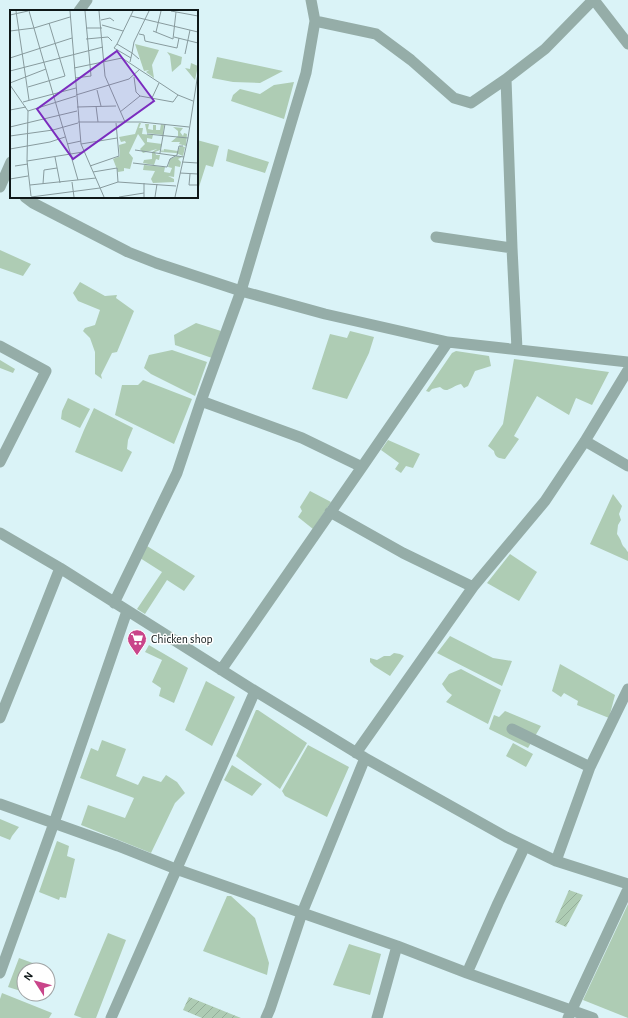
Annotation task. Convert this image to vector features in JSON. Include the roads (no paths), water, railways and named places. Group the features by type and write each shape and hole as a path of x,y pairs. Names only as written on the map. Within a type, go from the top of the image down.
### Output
{"street":[{"path":"81,10 87,0"},
{"path":"114,603 177,473 201,401 241,291 306,73 315,21 311,0"},
{"path":"315,21 376,34 411,60 454,98 471,103 546,49 594,0 628,44"},
{"path":"506,79 517,349"},
{"path":"3,183 10,165"},
{"path":"26,198 33,203 128,252 156,263 241,291 325,314 448,342 628,362"},
{"path":"436,237 512,248"},
{"path":"221,670 448,342"},
{"path":"0,346 46,372 0,462"},
{"path":"266,1018 302,913 360,756 473,587 545,501 585,441 628,370"},
{"path":"201,401 302,438 362,467"},
{"path":"585,441 628,466"},
{"path":"330,512 403,553 473,587"},
{"path":"0,533 60,568 360,756 525,846 556,861 628,884"},
{"path":"0,718 60,568"},
{"path":"0,973 54,824 128,611"},
{"path":"556,861 590,767 628,689"},
{"path":"111,1018 255,691"},
{"path":"512,729 590,767"},
{"path":"0,804 118,846 176,869 397,946 570,1014 593,1018"},
{"path":"467,974 525,846"},
{"path":"570,1014 628,889"},
{"path":"377,1018 397,946"}],"place":[{"name":"Chicken shop","path":"137,656"}]}
